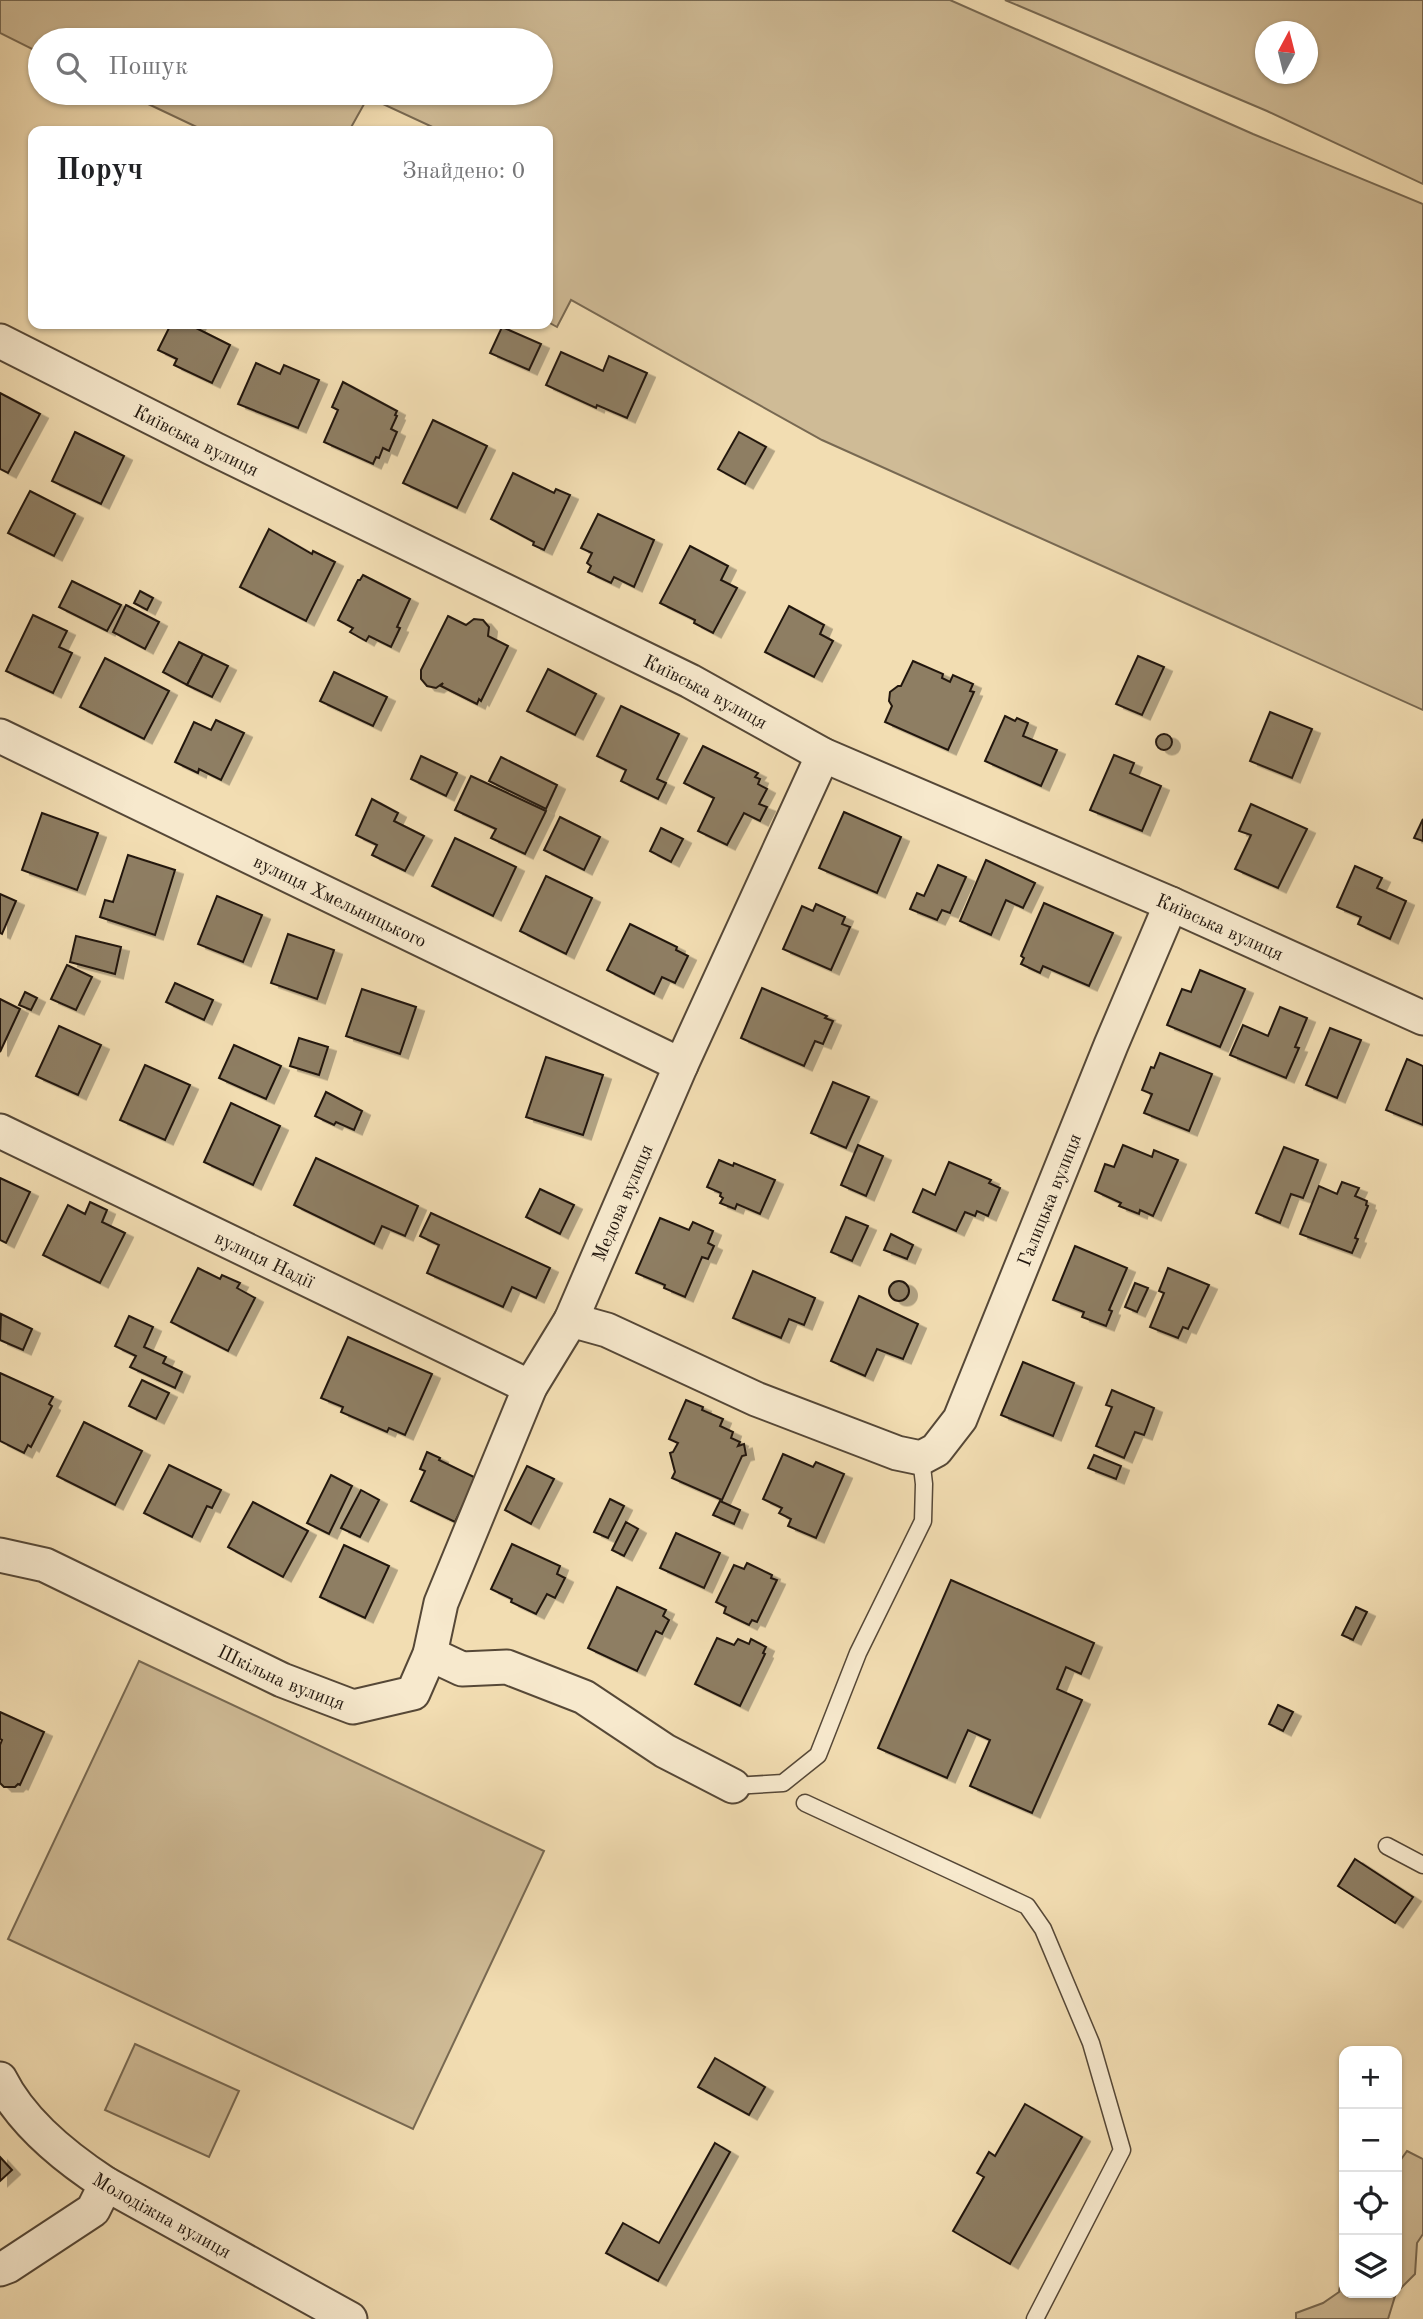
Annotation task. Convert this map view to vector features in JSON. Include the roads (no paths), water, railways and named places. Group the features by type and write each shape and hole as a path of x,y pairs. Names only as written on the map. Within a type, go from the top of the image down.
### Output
{"street":[{"name":"Київська вулиця","path":"0,341 214,449 691,681 823,755 1171,904 1423,1018"},
{"name":"вулиця Хмельницького","path":"0,736 681,1065"},
{"name":"Медова вулиця","path":"430,1654 441,1603 530,1387 571,1320 681,1065 823,755"},
{"name":"Галицька вулиця","path":"909,1456 936,1450 960,1419 1171,904"},
{"name":"вулиця Надії","path":"0,1131 530,1387"},
{"path":"571,1320 607,1329 756,1399 909,1456"},
{"name":"Шкільна вулиця","path":"0,1555 45,1565 282,1680 353,1707 413,1693 430,1654"},
{"path":"430,1654 462,1669 507,1667 584,1697 665,1751 733,1786"},
{"name":"Молодіжна вулиця","path":"0,2080 6,2092 31,2122 71,2161 106,2184 350,2319"},
{"path":"0,2269 93,2210 106,2184"}],"lane":[{"path":"733,1786 783,1783 817,1755 858,1653 923,1521 923,1484 909,1456"},
{"path":"805,1803 1027,1906 1042,1929 1091,2043 1122,2150 1035,2319"},
{"path":"1387,1846 1423,1865"}]}
